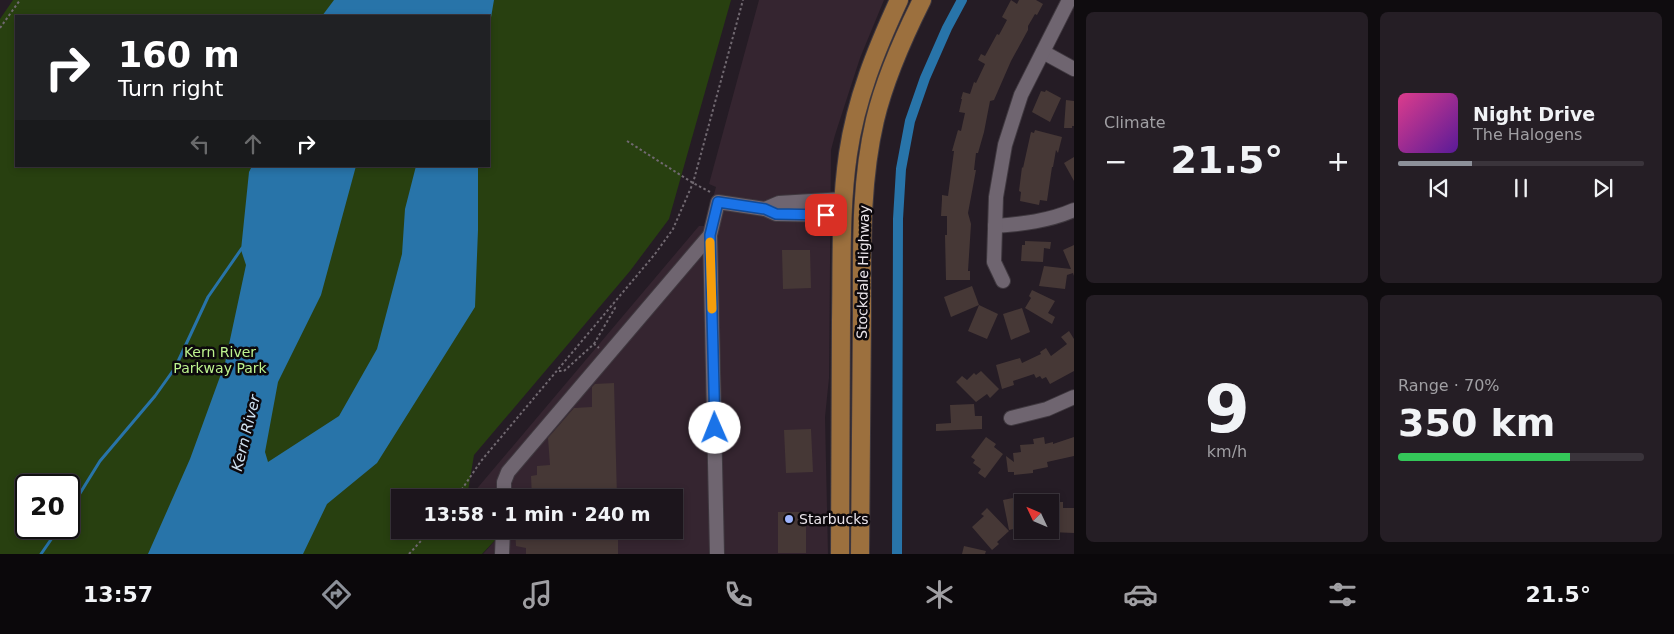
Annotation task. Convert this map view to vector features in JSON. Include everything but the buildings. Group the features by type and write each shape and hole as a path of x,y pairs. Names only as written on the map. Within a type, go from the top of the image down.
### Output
{"main road":[{"name":"Stockdale Highway","path":"840,554 843,207 848,154 862,93 878,46 899,0"},
{"path":"907,31 908,10 912,0"},
{"name":"Stockdale Highway","path":"860,554 862,255 865,186 875,119 889,75 922,0"},
{"path":"841,494 850,500 851,554"}],"street":[{"path":"1002,281 994,262 996,196 1005,145 1022,95 1069,0"},
{"path":"1043,52 1074,69"},
{"path":"717,554 710,235 718,202 765,209 779,203 843,207"},
{"path":"995,226 1024,224 1074,210"},
{"path":"504,489 504,482 508,472 710,235"},
{"path":"1011,418 1047,409 1074,397"},
{"path":"502,554 503,539"}],"path":[{"path":"0,28 20,0"},
{"path":"462,489 481,461 613,305 673,229 693,184 743,0"},
{"path":"627,141 693,184 712,192 718,202"},
{"path":"558,371 564,371 594,344 615,308 613,305"},
{"path":"594,344 607,354"},
{"path":"409,554 423,539"}],"shaded area":[{"path":"759,0 884,0 860,58 831,150 829,378 825,417 828,554 483,554 496,539 683,539 683,489 477,489 699,226 705,226 716,187 709,184"}],"green space":[{"name":"Kern River Parkway Park","path":"13,0 731,0 669,219 630,271 474,455 468,489 391,489 391,539 496,539 482,554 0,554 0,19"}],"water":[{"path":"334,0 494,0 490,23 490,15 323,15"},
{"name":"Kern River","path":"252,167 356,167 321,295 278,382 265,452 268,462 339,416 377,349 402,254 405,209 416,167 478,167 475,307 377,463 327,504 303,554 148,554 190,459 225,363 246,265 241,250 249,172"}],"waterway":[{"path":"897,554 898,219 901,169 910,121 925,78 947,28 962,0"},
{"path":"80,493 100,461 155,396 175,368 208,297 242,248"},
{"path":"41,554 51,539"}],"slow traffic":[{"path":"710,242 712,309"}],"place":[{"name":"Starbucks","path":"789,519"}],"route":[{"path":"715,428 710,235 718,202 765,209 776,214 826,215"}]}
